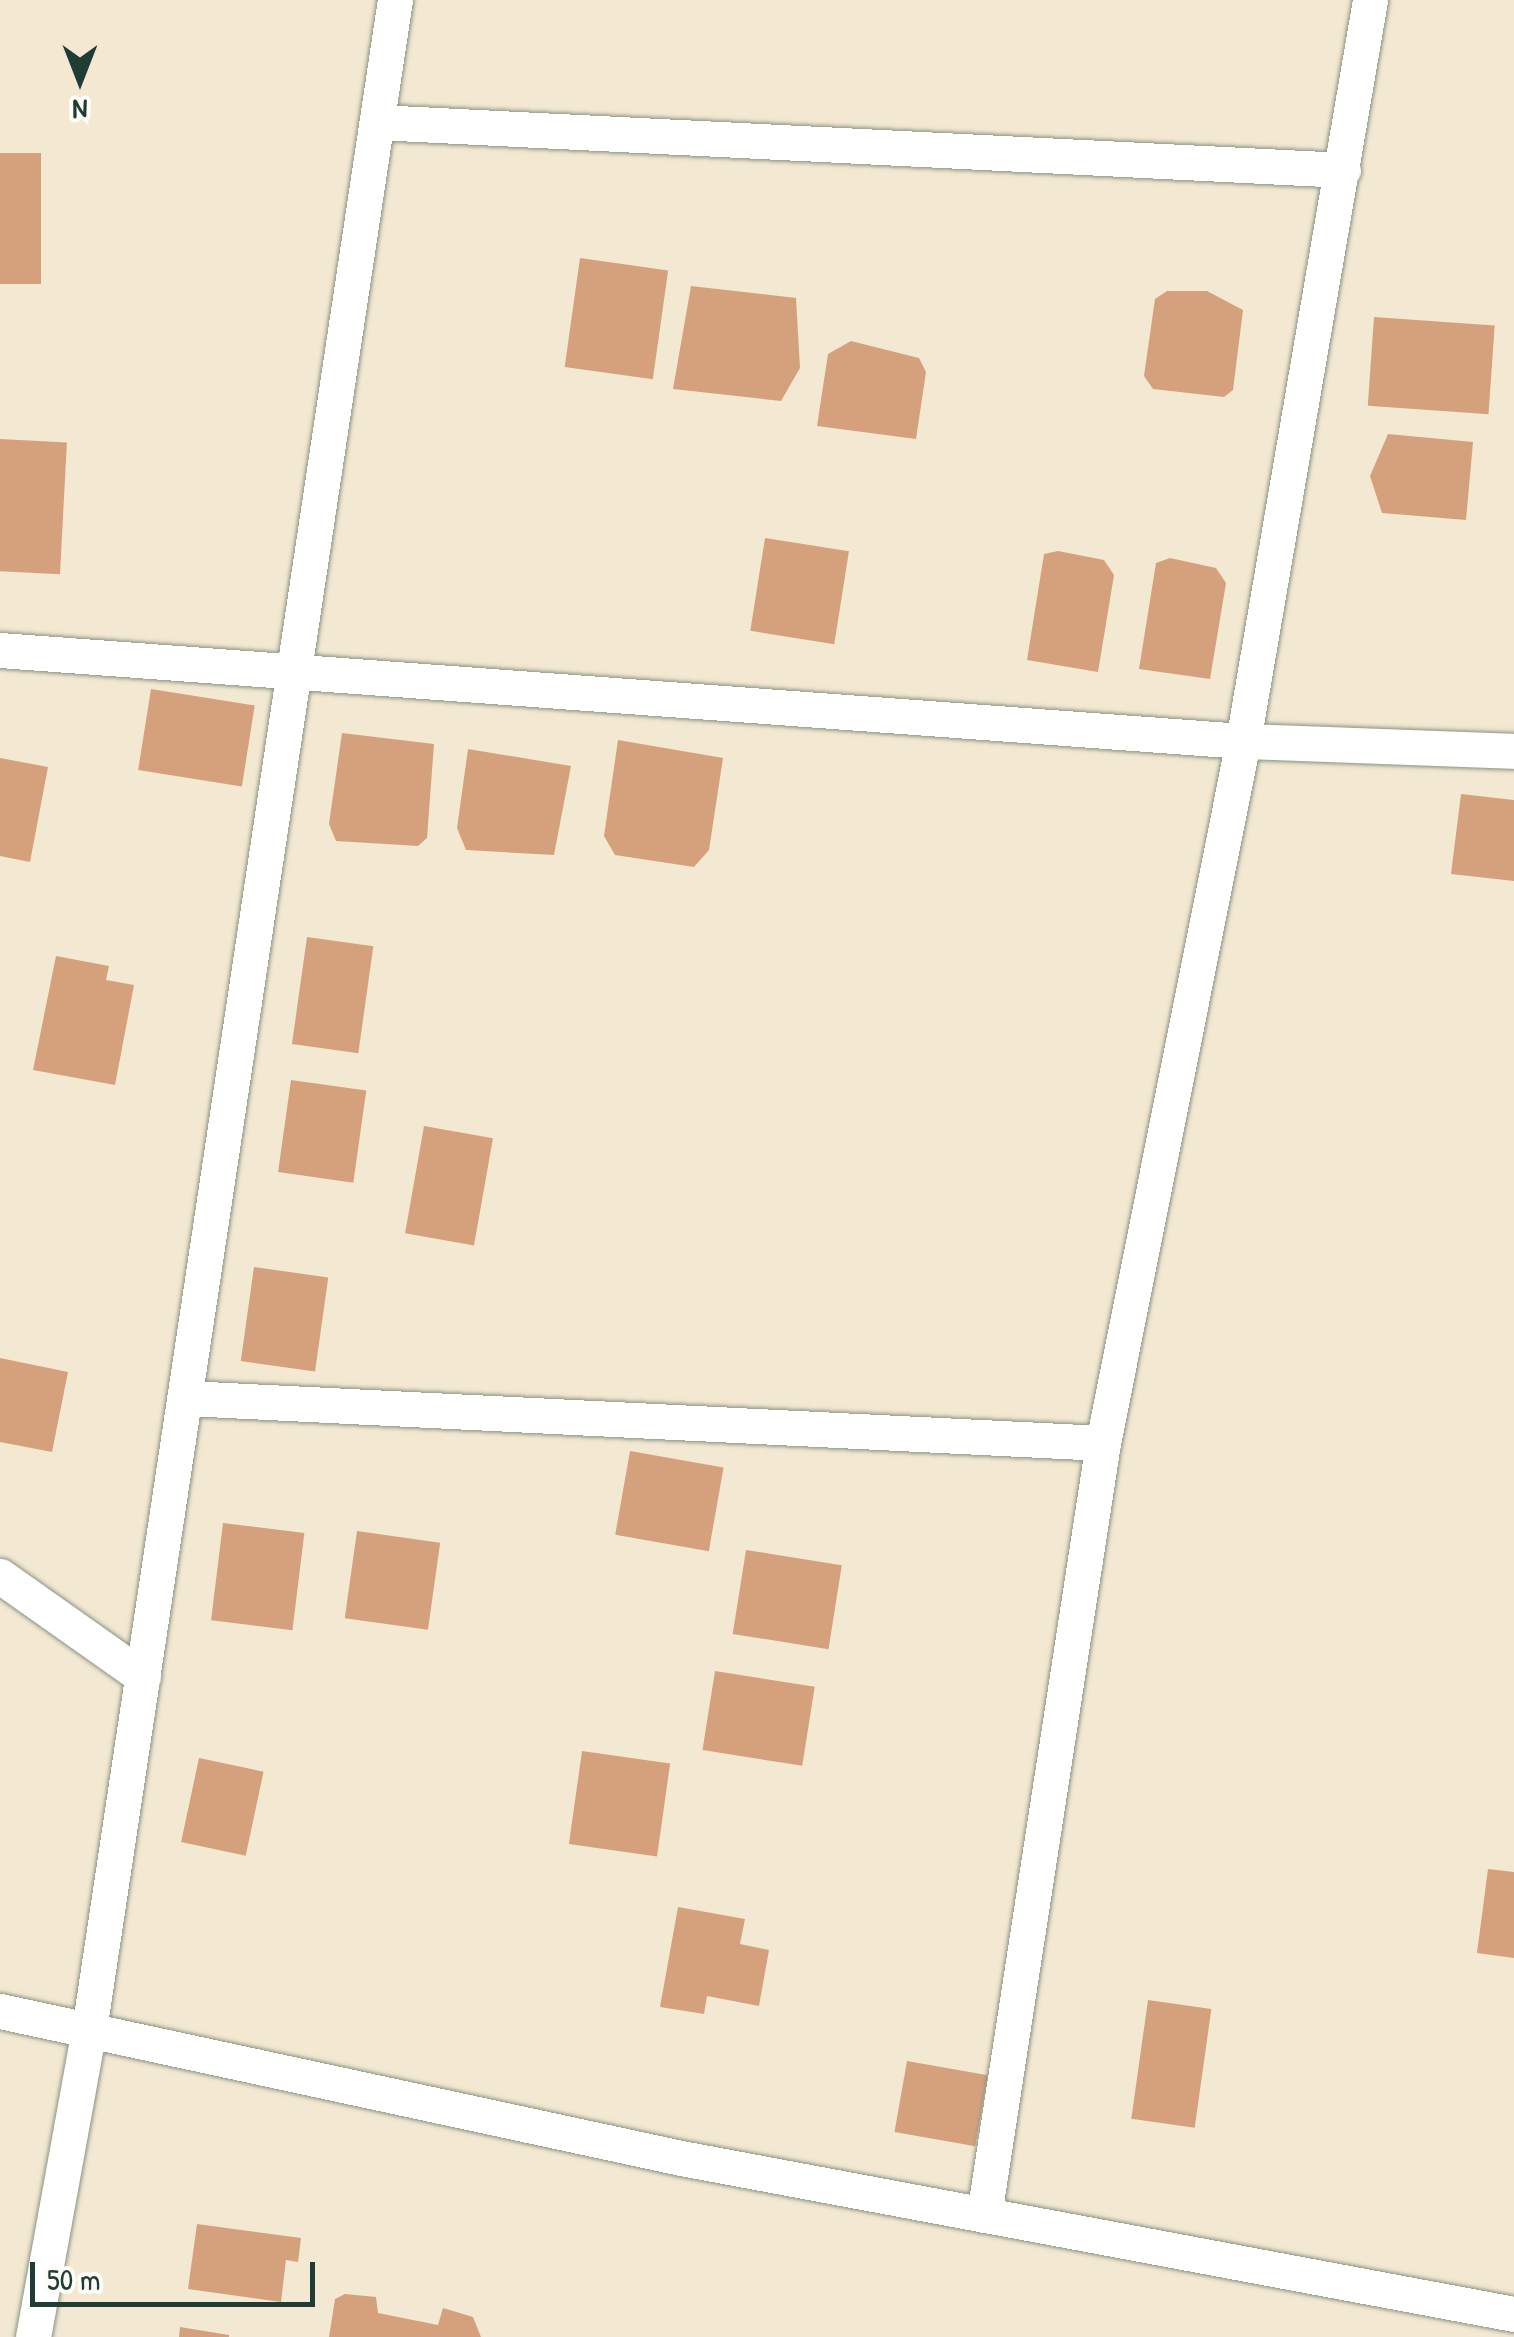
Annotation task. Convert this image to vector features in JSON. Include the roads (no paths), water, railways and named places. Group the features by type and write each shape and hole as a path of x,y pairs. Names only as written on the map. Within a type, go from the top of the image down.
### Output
{"street":[{"path":"34,2337 90,2030 396,0"},
{"path":"984,2215 1103,1443 1242,741 1370,0"},
{"path":"377,122 1343,170"},
{"path":"0,650 296,668 1242,741 1514,750"},
{"path":"186,1398 1103,1443"},
{"path":"0,1576 144,1677"},
{"path":"0,2011 984,2215 1514,2314"}]}
